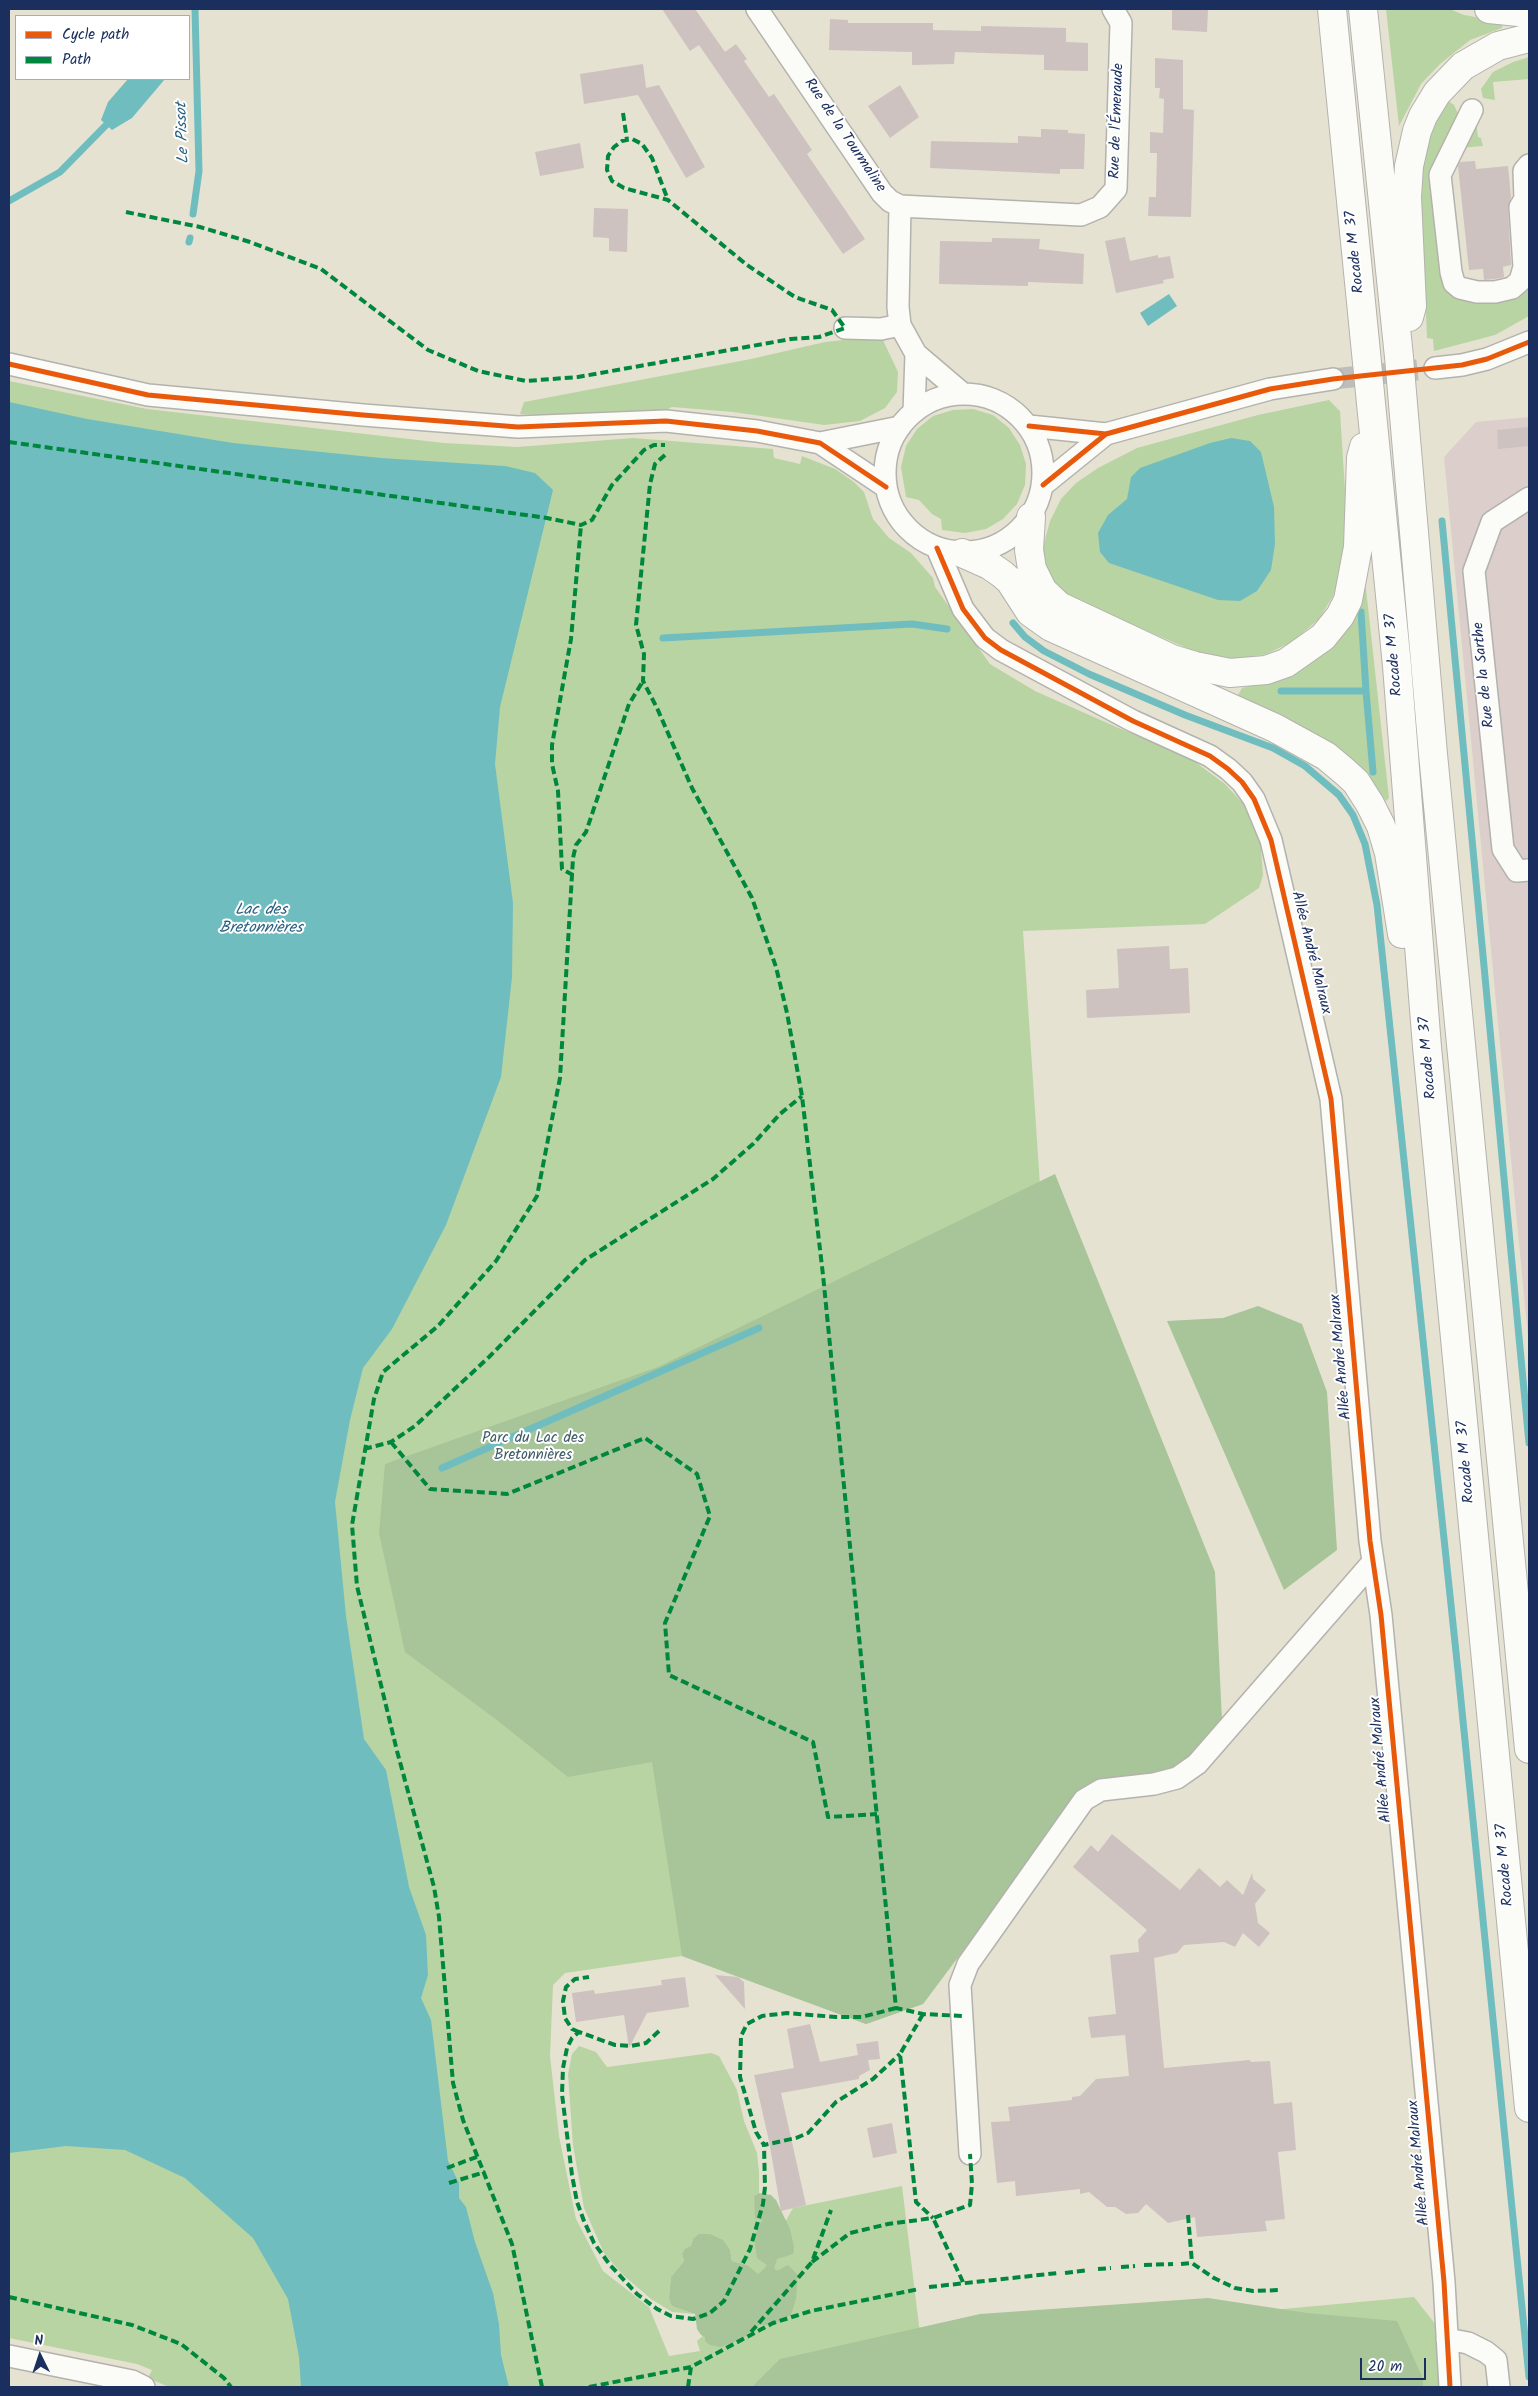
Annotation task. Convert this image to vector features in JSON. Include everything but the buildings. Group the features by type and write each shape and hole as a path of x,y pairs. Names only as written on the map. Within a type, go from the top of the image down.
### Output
{"highway":[{"name":"Rocade M 37","path":"1332,9 1373,416 1397,675 1427,1046 1529,2108"},
{"name":"Rocade M 37","path":"1364,9 1399,357 1433,754 1529,1749"},
{"path":"1489,9 1529,13"},
{"path":"1399,357 1412,306 1407,197 1409,166 1417,131 1423,116 1436,93 1463,66 1498,46 1529,38"},
{"path":"1031,518 1029,550 1032,569 1043,591 1059,606 1172,659 1195,666 1230,672 1266,670 1286,663 1323,637 1340,616 1348,600 1358,547 1361,458 1373,416"},
{"path":"950,550 989,565 1010,580 1030,612 1051,627 1305,743 1326,756 1356,782 1377,819 1389,853 1405,953 1427,1046"}],"street":[{"name":"Rue de la Tourmaline","path":"757,9 882,193 890,201 900,206 898,307 900,325 916,354 962,394"},
{"name":"Rue de l'Émeraude","path":"900,206 1081,215 1100,207 1116,189 1121,23 1113,9"},
{"path":"1472,110 1440,175 1451,272 1454,283 1460,288 1477,292 1495,292 1512,288 1520,281 1524,267 1520,207 1525,199 1524,171 1529,165"},
{"path":"845,328 881,329 900,325"},
{"path":"1436,368 1462,366 1488,359 1529,342"},
{"path":"820,442 907,419 938,398 962,394 988,397 1011,408 1029,426 1039,444 1044,464 1043,485 1039,502 1031,518 1012,537 989,549 950,550 917,538 901,521 890,502 886,487 886,457 907,419 916,354"},
{"path":"9,364 148,395 518,428 666,421 757,431 820,442 886,487"},
{"path":"1029,426 1106,434 1270,389 1333,379"},
{"path":"1043,485 1106,434"},
{"name":"Rue de la Sarthe","path":"1523,871 1503,849 1474,571 1492,522 1529,498"},
{"name":"Allée André Malraux","path":"950,550 967,616 985,638 1001,650 1133,721 1210,756 1242,782 1254,799 1271,840 1327,1075 1331,1099 1444,2282 1450,2387"},
{"path":"970,2154 960,1985 968,1964 1084,1800 1101,1790 1154,1784 1178,1778 1197,1764 1374,1562"},
{"path":"1447,2339 1468,2343 1486,2352 1496,2360 1499,2387"},
{"path":"9,2356 132,2381 144,2387"}],"shaded area":[{"path":"1529,417 1529,1348 1444,457 1476,422"}],"green space":[{"path":"1386,9 1450,9 1464,15 1503,22 1502,28 1470,40 1440,64 1421,84 1399,126"},
{"path":"1529,57 1529,79 1493,82 1495,100 1483,98 1481,89 1493,72 1513,62"},
{"path":"1447,100 1454,105 1462,122 1435,174 1457,294 1529,276 1529,316 1495,335 1434,351 1433,339 1427,338 1420,169 1427,133"},
{"path":"1476,121 1478,137 1481,138 1483,146 1459,148"},
{"path":"881,336 898,372 897,392 885,408 860,421 824,425 733,412 672,407 662,412 564,416 520,414 524,402 751,359 825,342"},
{"name":"Parc du Lac des Bretonnières","path":"9,381 147,409 444,443 517,447 633,438 773,449 774,458 800,464 802,456 835,469 854,482 864,492 873,519 889,538 911,553 933,578 935,587 990,664 1035,691 1187,756 1225,784 1248,809 1260,837 1263,875 1259,888 1205,924 1023,931 1076,1724 1135,1775 1105,1781 1077,1798 923,2004 866,2024 682,1956 565,1973 553,1985 550,2056 559,2136 576,2219 603,2271 649,2307 669,2356 700,2351 697,2341 731,2312 751,2271 747,2265 732,2261 730,2250 693,2239 691,2246 682,2254 684,2261 671,2277 669,2297 674,2307 695,2314 672,2312 651,2299 622,2274 604,2253 584,2208 573,2145 568,2074 572,2054 579,2046 596,2052 607,2067 711,2053 719,2056 737,2090 744,2121 757,2153 759,2193 754,2196 762,2219 760,2228 756,2232 763,2261 793,2208 902,2186 921,2342 1414,2297 1447,2339 1450,2387 169,2387 148,2378 152,2370 137,2364 9,2338"},
{"path":"1329,400 1340,411 1345,491 1345,536 1342,571 1333,596 1319,619 1292,642 1266,654 1238,659 1203,655 1077,601 1062,591 1050,576 1044,561 1044,543 1050,521 1061,499 1076,483 1098,468 1137,448 1258,415"},
{"path":"973,409 993,415 1009,428 1020,445 1026,464 1025,485 1017,504 1003,519 986,529 965,533 942,530 941,519 932,514 919,500 906,497 901,467 906,446 917,429 933,416 953,410"},
{"path":"1365,580 1389,798 1386,801 1369,782 1237,697 1242,688 1254,685"},
{"path":"1055,1174 1215,1572 1222,1721 1190,1757 1169,1771 1105,1781 1077,1798 923,2004 866,2024 682,1956 652,1762 568,1777 497,1720 405,1652 379,1533 385,1464 658,1367"},
{"path":"1258,1306 1302,1324 1327,1392 1337,1550 1284,1590 1167,1321 1223,1318"},
{"path":"759,2193 771,2195 776,2200 790,2229 794,2247 793,2254 777,2259 774,2268 777,2271 788,2265 798,2275 796,2299 791,2315 780,2320 776,2325 759,2325 743,2338 729,2344 720,2347 710,2345 697,2329 695,2314 674,2307 671,2304 669,2297 671,2277 684,2261 682,2254 685,2249 691,2246 693,2239 699,2234 710,2234 723,2240 730,2250 732,2261 747,2265 758,2274 764,2269 767,2265 757,2258 754,2237 762,2220 755,2218 754,2196"},
{"path":"1208,2298 1307,2313 1397,2321 1423,2379 1423,2387 752,2387 780,2359 980,2314"}],"water":[{"path":"127,80 164,80 132,118 112,130 101,120 108,102"},
{"path":"1169,294 1177,306 1148,326 1140,313"},
{"name":"Lac des Bretonnières","path":"9,402 87,419 233,443 381,458 505,466 535,473 553,490 500,707 495,764 513,903 512,977 501,1077 446,1225 392,1329 363,1368 350,1420 335,1502 346,1616 364,1739 386,1770 409,1887 426,1935 428,1975 421,1998 431,2020 448,2161 459,2183 459,2198 466,2207 475,2242 493,2293 499,2324 501,2355 509,2387 301,2387 299,2357 288,2299 253,2238 185,2178 125,2150 66,2146 9,2153"},
{"path":"1231,438 1250,441 1261,452 1274,507 1275,544 1271,570 1257,591 1240,601 1218,600 1109,563 1100,552 1098,533 1108,515 1127,499 1131,477 1140,468 1210,443"}],"waterway":[{"name":"Le Pissot","path":"193,214 199,171 195,9"},
{"name":"Le Pissot","path":"9,201 60,172 111,120"},
{"name":"Le Pissot","path":"189,242 190,238"},
{"path":"1442,521 1529,1443"},
{"path":"1361,612 1366,691"},
{"path":"1013,623 1025,637 1044,651 1089,674 1185,715 1273,748 1305,766 1339,795 1353,815 1365,844 1377,905 1458,1671 1529,2377"},
{"path":"663,638 912,624 947,629"},
{"path":"1281,691 1366,691 1373,772"},
{"path":"442,1468 759,1328"}],"tunnel":[{"path":"1333,379 1435,368"}],"marked path":[{"path":"623,113 627,140"},
{"path":"126,212 200,227 250,242 321,269 428,350 478,371 526,381 578,377 791,339 819,337 845,328 832,310 795,297 747,265 668,200 624,188 612,181 607,170 608,156 614,147 622,141 632,139 642,144 652,158 668,200"},
{"path":"9,442 547,518 581,525 592,520 612,485 644,450 654,445 665,445"},
{"path":"665,455 655,464 650,484 636,625 644,654 643,681 692,788 752,898 776,967 787,1013 802,1096 823,1275 896,2008 923,2014 962,2016"},
{"path":"573,875 562,869 558,791 552,764 552,745 571,639 581,525"},
{"path":"542,2387 512,2244 463,2120 453,2083 439,1917 434,1887 397,1751 357,1586 352,1525 374,1399 383,1372 438,1326 496,1261 537,1196 560,1078 573,858 576,845 586,832 629,704 643,681"},
{"path":"364,1449 391,1442 415,1426 489,1357 585,1260 713,1179 753,1144 780,1114 802,1096"},
{"path":"391,1442 430,1489 507,1494 645,1438 697,1474 710,1516 665,1623 669,1675 813,1742 828,1817 877,1814"},
{"path":"579,2032 572,2029 565,2018 563,2001 566,1987 575,1979 589,1977"},
{"path":"896,2008 862,2017 787,2013 762,2016 747,2024 741,2036 740,2077 756,2132 764,2145 796,2138 808,2133 836,2102 873,2079 900,2054"},
{"path":"923,2014 900,2054 916,2202 933,2218"},
{"path":"659,2031 646,2043 631,2046 615,2045 579,2032 572,2038 567,2048 563,2068 562,2094 572,2175 577,2202 584,2221 594,2243 610,2265 637,2294 657,2309 671,2316 693,2319 710,2313 724,2301 750,2249 763,2204 765,2187 764,2145"},
{"path":"963,2282 933,2218 970,2205 972,2184 970,2154"},
{"path":"447,2168 479,2156"},
{"path":"449,2183 485,2172"},
{"path":"751,2332 812,2262 831,2210"},
{"path":"1188,2215 1192,2263"},
{"path":"812,2262 850,2233 888,2224 933,2218"},
{"path":"1181,2264 1192,2263 1214,2278 1235,2288 1253,2291 1280,2290"},
{"path":"1144,2265 1173,2264"},
{"path":"1121,2267 1135,2266"},
{"path":"1098,2269 1111,2268"},
{"path":"1065,2273 1088,2270"},
{"path":"929,2287 1058,2273"},
{"path":"589,2387 691,2367 773,2323 811,2311 919,2289"},
{"path":"9,2297 132,2325 181,2344 224,2378 231,2387"},
{"path":"688,2387 691,2367"}],"cycle path":[{"path":"1029,426 1106,434 1270,389 1333,379 1462,365 1487,359 1529,342"},
{"path":"9,364 148,395 363,415 518,427 666,421 757,431 820,443 886,487"},
{"path":"1043,485 1106,434"},
{"path":"937,548 963,609 985,638 1001,650 1133,721 1210,756 1242,782 1254,799 1271,840 1331,1099 1370,1541 1381,1615 1444,2282 1450,2387"}]}
